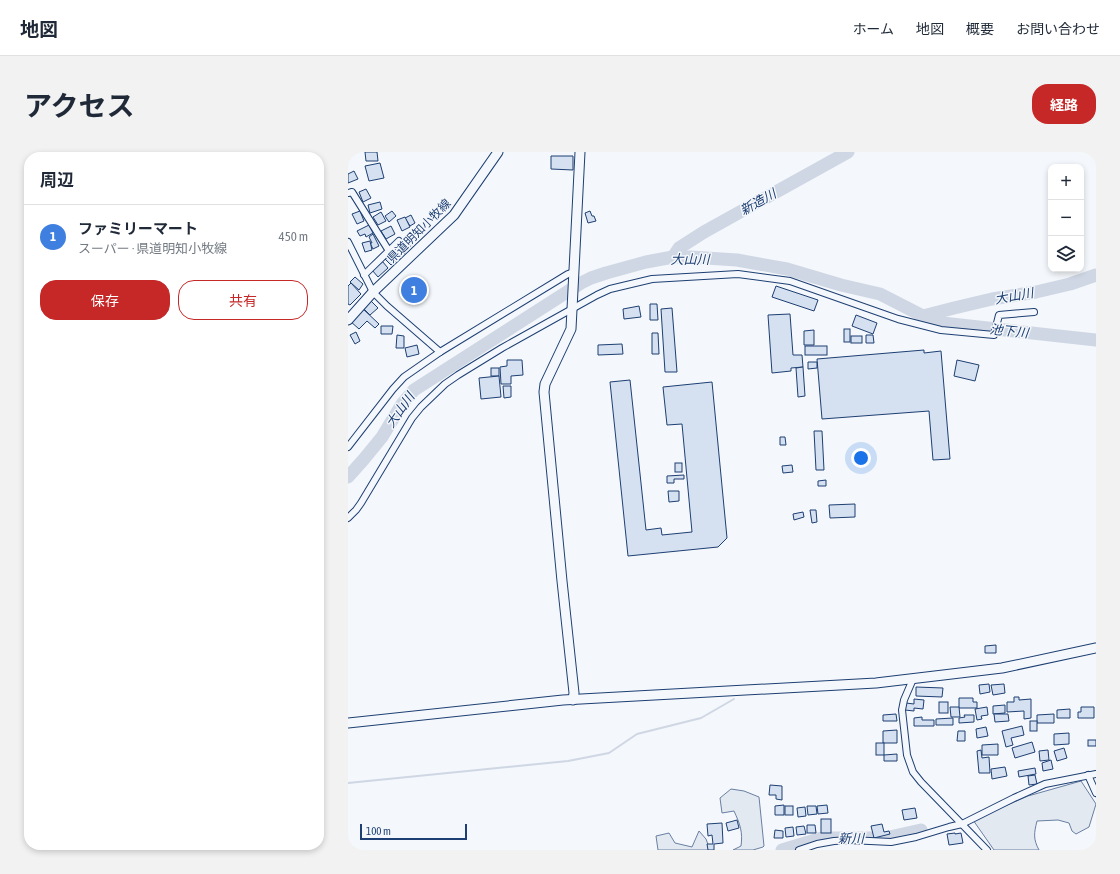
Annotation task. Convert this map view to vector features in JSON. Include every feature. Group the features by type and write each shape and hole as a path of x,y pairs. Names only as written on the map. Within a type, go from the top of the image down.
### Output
{"street":[{"path":"573,700 574,693 544,392 545,384 571,329 580,152"},
{"name":"県道明知小牧線","path":"348,320 373,292 454,215 495,154"},
{"path":"348,193 352,192 389,251"},
{"path":"364,275 399,241"},
{"path":"348,242 373,292 440,352"},
{"path":"348,447 404,377 440,352 568,274 574,272"},
{"path":"348,518 361,503 412,418 421,407 445,384 502,348 572,308 610,289 652,279 738,274 790,281 898,319 941,330 994,335 999,314 1034,312"},
{"path":"348,723 573,700 876,683 1002,668 1096,648"},
{"path":"912,679 902,710 907,755 913,772 987,850"},
{"path":"799,850 817,844 834,841 891,842 916,837 962,824 1045,784 1096,774"},
{"path":"1088,776 1096,793"}],"shaded area":[{"path":"1081,781 1096,804 1089,827 1076,834 1072,831 1069,823 1058,820 1037,821 1035,836 1039,850 994,850 973,820 1028,796"},
{"path":"731,789 744,791 759,797 763,847 753,850 733,850 741,846 742,836 738,820 734,811 722,813 720,798"},
{"path":"699,831 706,839 710,850 658,850 656,836 669,833 675,843 692,847"}],"building":[{"path":"365,152 377,152 378,161 366,161"},
{"path":"551,156 573,156 573,170 551,169"},
{"path":"380,163 384,178 369,181 365,166"},
{"path":"354,171 358,179 348,183 348,174"},
{"path":"366,189 371,198 363,202 359,192"},
{"path":"380,202 382,209 370,213 368,205"},
{"path":"360,211 364,221 357,224 352,214"},
{"path":"392,211 396,216 389,222 385,216"},
{"path":"590,211 596,221 588,223 585,213"},
{"path":"381,212 386,221 378,225 373,217"},
{"path":"411,215 415,223 410,226 405,218"},
{"path":"405,217 410,227 402,231 397,220"},
{"path":"369,225 373,233 366,237 365,234 360,236 357,231"},
{"path":"391,226 395,234 386,239 381,231"},
{"path":"373,234 379,246 373,249 369,237"},
{"path":"404,237 412,244 404,254 396,246"},
{"path":"370,241 372,250 365,252 362,243"},
{"path":"392,252 397,260 391,265 385,259"},
{"path":"382,261 388,268 378,277 372,270"},
{"path":"355,277 363,284 359,290 350,282"},
{"path":"417,279 426,287 413,301 404,293"},
{"path":"351,283 361,294 350,305 348,304 348,286"},
{"path":"776,286 818,300 814,311 772,297"},
{"path":"371,301 378,308 370,315 363,308"},
{"path":"650,304 657,304 658,320 650,320"},
{"path":"639,306 641,317 624,319 623,309"},
{"path":"362,308 379,324 375,328 367,321 359,329 350,321"},
{"path":"672,308 677,372 665,372 661,309"},
{"path":"790,314 793,355 802,355 803,367 791,368 791,371 772,373 768,315"},
{"path":"856,315 877,323 873,334 852,326"},
{"path":"381,326 393,326 392,334 381,334"},
{"path":"844,329 850,329 850,342 844,342"},
{"path":"814,330 814,345 804,345 804,331"},
{"path":"356,332 360,341 355,344 350,335"},
{"path":"652,333 658,333 659,354 652,354"},
{"path":"397,335 404,336 404,348 396,348"},
{"path":"866,335 873,335 874,343 866,343"},
{"path":"851,336 862,336 862,343 851,343"},
{"path":"622,344 623,354 598,355 598,345"},
{"path":"417,345 419,354 407,357 405,348"},
{"path":"805,346 827,346 827,355 805,355"},
{"path":"924,350 924,353 941,351 950,459 933,460 929,411 822,419 817,359"},
{"path":"507,360 522,360 523,375 511,376 511,384 501,384 500,367 507,366"},
{"path":"957,360 979,365 975,381 954,376"},
{"path":"808,362 817,362 817,368 808,369"},
{"path":"803,367 805,396 798,397 796,368"},
{"path":"491,368 499,368 499,376 491,376"},
{"path":"499,376 501,397 481,399 479,378"},
{"path":"630,380 646,530 661,528 662,535 692,532 682,424 667,425 663,387 712,382 727,538 718,547 628,556 610,382"},
{"path":"503,386 511,386 511,397 504,398"},
{"path":"814,431 822,431 824,470 816,470"},
{"path":"780,437 785,437 786,445 780,445"},
{"path":"675,463 682,463 682,472 675,472"},
{"path":"792,465 793,472 783,473 782,466"},
{"path":"684,475 684,479 674,479 674,483 667,483 667,476"},
{"path":"826,480 826,486 818,486 818,481"},
{"path":"668,491 679,491 679,501 669,502"},
{"path":"855,504 855,517 830,518 829,505"},
{"path":"810,510 816,510 817,522 812,523"},
{"path":"803,512 804,517 794,520 793,514"},
{"path":"996,645 996,653 985,653 985,646"},
{"path":"989,684 990,692 980,694 979,685"},
{"path":"1004,684 1005,693 993,695 991,685"},
{"path":"916,687 943,688 942,697 916,696"},
{"path":"1014,697 1019,697 1019,700 1031,699 1031,718 1024,719 1024,711 1007,712 1007,702 1014,702"},
{"path":"959,698 973,698 973,702 977,702 977,708 959,708"},
{"path":"914,699 924,700 923,709 914,708 914,711 905,710 906,703 914,704"},
{"path":"939,702 948,702 948,713 939,713"},
{"path":"1005,705 1005,713 993,714 993,706"},
{"path":"950,707 959,707 960,717 951,717"},
{"path":"987,707 988,715 981,716 982,719 977,720 975,709"},
{"path":"1081,707 1094,707 1094,718 1078,718 1078,712 1081,712"},
{"path":"1070,709 1070,718 1057,718 1057,710"},
{"path":"896,714 897,721 883,721 883,715"},
{"path":"994,714 1008,714 1009,721 995,722"},
{"path":"1054,714 1054,723 1037,723 1037,715"},
{"path":"964,715 974,715 974,722 959,723 959,718 965,717"},
{"path":"922,717 922,720 934,720 934,726 914,726 914,718"},
{"path":"953,718 953,725 936,725 936,719"},
{"path":"1030,721 1037,721 1037,731 1030,731"},
{"path":"1022,726 1024,735 1011,738 1013,745 1006,747 1002,731"},
{"path":"986,727 988,736 977,738 976,729"},
{"path":"897,730 897,743 883,743 883,731"},
{"path":"958,731 965,731 965,741 957,741"},
{"path":"1069,733 1069,744 1054,745 1054,734"},
{"path":"1088,740 1096,740 1096,746 1088,746"},
{"path":"1032,742 1035,752 1015,758 1012,748"},
{"path":"876,743 884,743 884,755 876,755"},
{"path":"998,744 998,755 982,755 982,745"},
{"path":"1064,748 1067,758 1057,761 1054,751"},
{"path":"981,750 982,758 989,757 990,773 979,773 977,751"},
{"path":"1048,750 1049,760 1040,761 1039,751"},
{"path":"897,754 897,761 884,761 884,755"},
{"path":"1051,760 1053,769 1043,771 1042,763"},
{"path":"1005,767 1007,776 992,779 991,769"},
{"path":"1035,768 1036,774 1019,777 1018,771"},
{"path":"1035,775 1037,784 1029,785 1028,776"},
{"path":"770,785 782,786 782,800 776,799 776,795 769,795"},
{"path":"784,805 784,815 775,815 775,806"},
{"path":"827,805 828,813 818,814 817,806"},
{"path":"785,806 793,806 793,815 785,815"},
{"path":"807,806 816,806 817,814 808,815"},
{"path":"805,807 806,816 798,817 797,808"},
{"path":"915,808 917,818 904,820 902,810"},
{"path":"821,819 831,819 831,833 821,833"},
{"path":"737,820 739,828 728,831 726,823"},
{"path":"722,823 723,843 714,844 714,850 708,850 707,844 713,844 712,835 708,836 707,824"},
{"path":"882,824 884,832 889,831 890,834 874,838 871,826"},
{"path":"807,825 815,825 816,833 807,833"},
{"path":"804,826 806,834 797,835 796,827"},
{"path":"793,827 794,836 786,837 785,828"},
{"path":"775,830 783,831 783,838 774,838"},
{"path":"961,833 963,843 949,845 947,834"}],"waterway":[{"name":"新造川","path":"673,257 679,248 704,232 848,152"},
{"name":"大山川","path":"348,477 382,437 402,404 414,390 581,283 606,273 646,262 673,257 737,260 787,269 841,285 880,294 923,316 942,323 1096,340"},
{"name":"大山川","path":"923,316 992,299 1036,292 1070,284 1096,275"},
{"path":"348,783 568,761 609,753 637,734 701,718 734,699"},
{"name":"新川","path":"782,850 822,838 885,838 921,830"}],"place":[{"name":"ファミリーマート","path":"414,290"}],"water label":[{"name":"池下川","path":"1009,331"}]}
